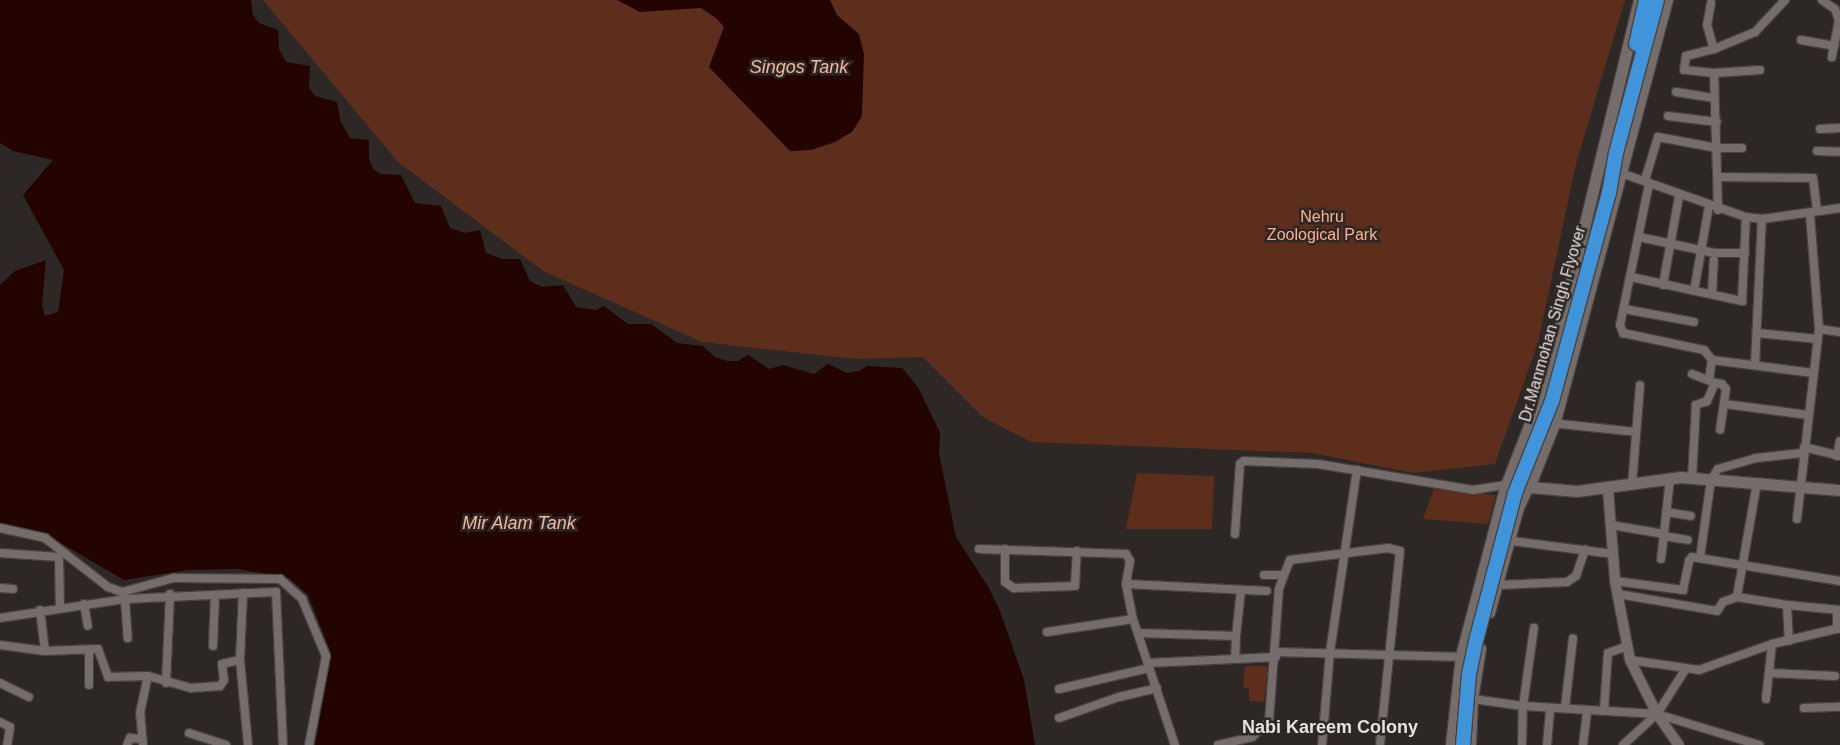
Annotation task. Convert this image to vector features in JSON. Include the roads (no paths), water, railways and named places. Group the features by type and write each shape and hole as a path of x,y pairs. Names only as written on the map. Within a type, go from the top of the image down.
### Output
{"highway":[{"name":"Dr.Manmohan Singh Flyover","path":"1456,745 1460,691 1470,636 1513,483 1537,428 1591,238 1646,0"},
{"name":"Dr.Manmohan Singh Flyover","path":"1463,745 1469,674 1479,628 1515,493 1552,401 1609,194 1616,153 1657,0"}],"main road":[{"path":"1639,0 1560,326 1532,418 1506,485 1529,488 1608,489 1670,478 1692,478 1840,490"},
{"path":"1529,488 1554,424 1667,0"},
{"path":"1610,117 1634,120"}],"street":[{"path":"1760,70 1714,73 1684,70 1686,56 1714,49 1756,32 1785,0"},
{"path":"1822,0 1838,14 1832,57"},
{"path":"1711,3 1708,25 1714,49"},
{"path":"1801,40 1834,46"},
{"path":"1714,73 1717,122 1718,210"},
{"path":"1676,92 1716,98"},
{"path":"1668,116 1717,122"},
{"path":"1820,129 1840,128"},
{"path":"1692,478 1696,405 1707,401 1712,381 1712,360 1704,350 1623,333 1620,325 1639,237 1647,182 1658,137 1717,148 1742,148"},
{"path":"1817,151 1840,152"},
{"path":"1621,173 1718,210 1746,217 1762,219 1840,208"},
{"path":"1718,177 1813,178 1819,329 1797,519"},
{"path":"1662,285 1679,196"},
{"path":"1694,291 1709,206"},
{"path":"1631,277 1742,301 1746,253 1746,217"},
{"path":"1755,365 1762,219"},
{"path":"1639,237 1702,250 1746,253"},
{"path":"1712,294 1714,260"},
{"path":"1624,309 1694,322"},
{"path":"1819,329 1840,332"},
{"path":"1757,333 1818,338"},
{"path":"1712,360 1813,373"},
{"path":"1692,374 1725,386 1725,404 1720,430"},
{"path":"1632,486 1640,385"},
{"path":"1725,404 1808,415"},
{"path":"1532,418 1554,424 1636,432"},
{"path":"1700,558 1711,480 1718,469 1756,458 1804,450 1839,456 1840,441"},
{"path":"1235,534 1242,462 1318,464 1473,490 1506,485 1461,656 1451,745"},
{"path":"1322,745 1330,652 1357,470"},
{"path":"1661,559 1670,478"},
{"path":"1737,597 1744,566 1757,483"},
{"path":"1471,745 1479,661 1512,541 1519,508 1529,488"},
{"path":"1608,489 1615,581 1630,660 1657,714 1679,745"},
{"path":"1666,512 1691,516"},
{"path":"1611,525 1688,540"},
{"path":"0,528 45,538 108,588 122,592 174,578 280,579 302,599 326,656 309,745"},
{"path":"1512,541 1613,554"},
{"path":"1218,745 1252,737 1269,721 1276,655 1279,588 1290,560 1388,548 1400,551 1380,743"},
{"path":"979,549 1126,554 1130,561 1126,584 1133,619 1175,745"},
{"path":"1005,549 1005,582 1014,588 1075,586 1077,551"},
{"path":"1499,585 1567,582 1576,576 1586,550"},
{"path":"0,553 59,557 60,607"},
{"path":"1615,581 1683,590 1689,559 1700,558 1840,581"},
{"path":"1264,575 1284,575"},
{"path":"1126,584 1267,591"},
{"path":"0,588 13,589"},
{"path":"1235,659 1241,590"},
{"path":"0,618 60,607 170,594 215,595 276,592 283,745"},
{"path":"243,593 240,660 248,745"},
{"path":"166,683 170,594"},
{"path":"1618,594 1717,611 1723,602 1737,597 1786,605 1839,610 1839,629 1772,644 1714,667 1685,670 1630,660"},
{"path":"212,646 215,595"},
{"path":"125,599 128,638"},
{"path":"84,604 88,626"},
{"path":"1786,605 1789,641"},
{"path":"40,610 45,651"},
{"path":"1047,632 1133,619"},
{"path":"1522,745 1523,706 1534,628"},
{"path":"1138,633 1236,636"},
{"path":"1565,708 1573,638"},
{"path":"1766,699 1772,644"},
{"path":"0,645 45,651 98,649 108,677 148,676 166,683 191,688 220,686 224,680 222,664 240,660"},
{"path":"1604,710 1608,654 1627,646"},
{"path":"89,650 89,685"},
{"path":"1059,689 1148,665 1276,655 1330,652 1461,656 1479,661"},
{"path":"1625,744 1657,714 1685,670"},
{"path":"1769,673 1836,676"},
{"path":"127,745 130,738 142,742 140,714 148,676"},
{"path":"0,683 29,697"},
{"path":"1059,718 1119,697 1157,688"},
{"path":"1474,699 1523,706 1657,714 1759,745"},
{"path":"1547,745 1550,708"},
{"path":"1804,708 1840,708"},
{"path":"1583,745 1587,711"},
{"path":"0,722 10,727 7,745"},
{"path":"189,733 226,745"},
{"path":"1252,737 1256,745"}],"water":[{"name":"Mir Alam Tank","path":"0,0 251,0 253,15 259,23 278,30 279,49 286,62 310,66 309,88 315,96 337,102 340,120 350,138 369,140 369,158 373,169 381,174 401,175 415,203 441,206 450,228 465,233 480,230 486,253 502,259 520,259 530,281 542,287 563,285 576,307 596,310 604,306 628,324 651,324 677,343 703,346 715,357 727,361 738,361 748,355 769,369 783,365 814,374 828,364 847,373 859,371 867,366 902,368 918,387 940,433 939,453 956,537 989,588 1000,611 1024,680 1035,745 315,745 331,653 308,595 289,578 238,569 188,570 124,580 47,535 0,524 0,285 15,271 46,260 42,305 45,316 58,312 64,270 23,195 53,160 13,151 0,143"},
{"name":"Singos Tank","path":"617,0 830,0 837,15 859,34 864,54 862,116 852,132 835,142 811,150 790,151 709,67 724,27 717,19 701,8 640,12"}],"district":[{"name":"Nabi Kareem Colony","path":"1330,727"}],"park label":[{"name":"Nehru Zoological Park","path":"1322,226"}]}
